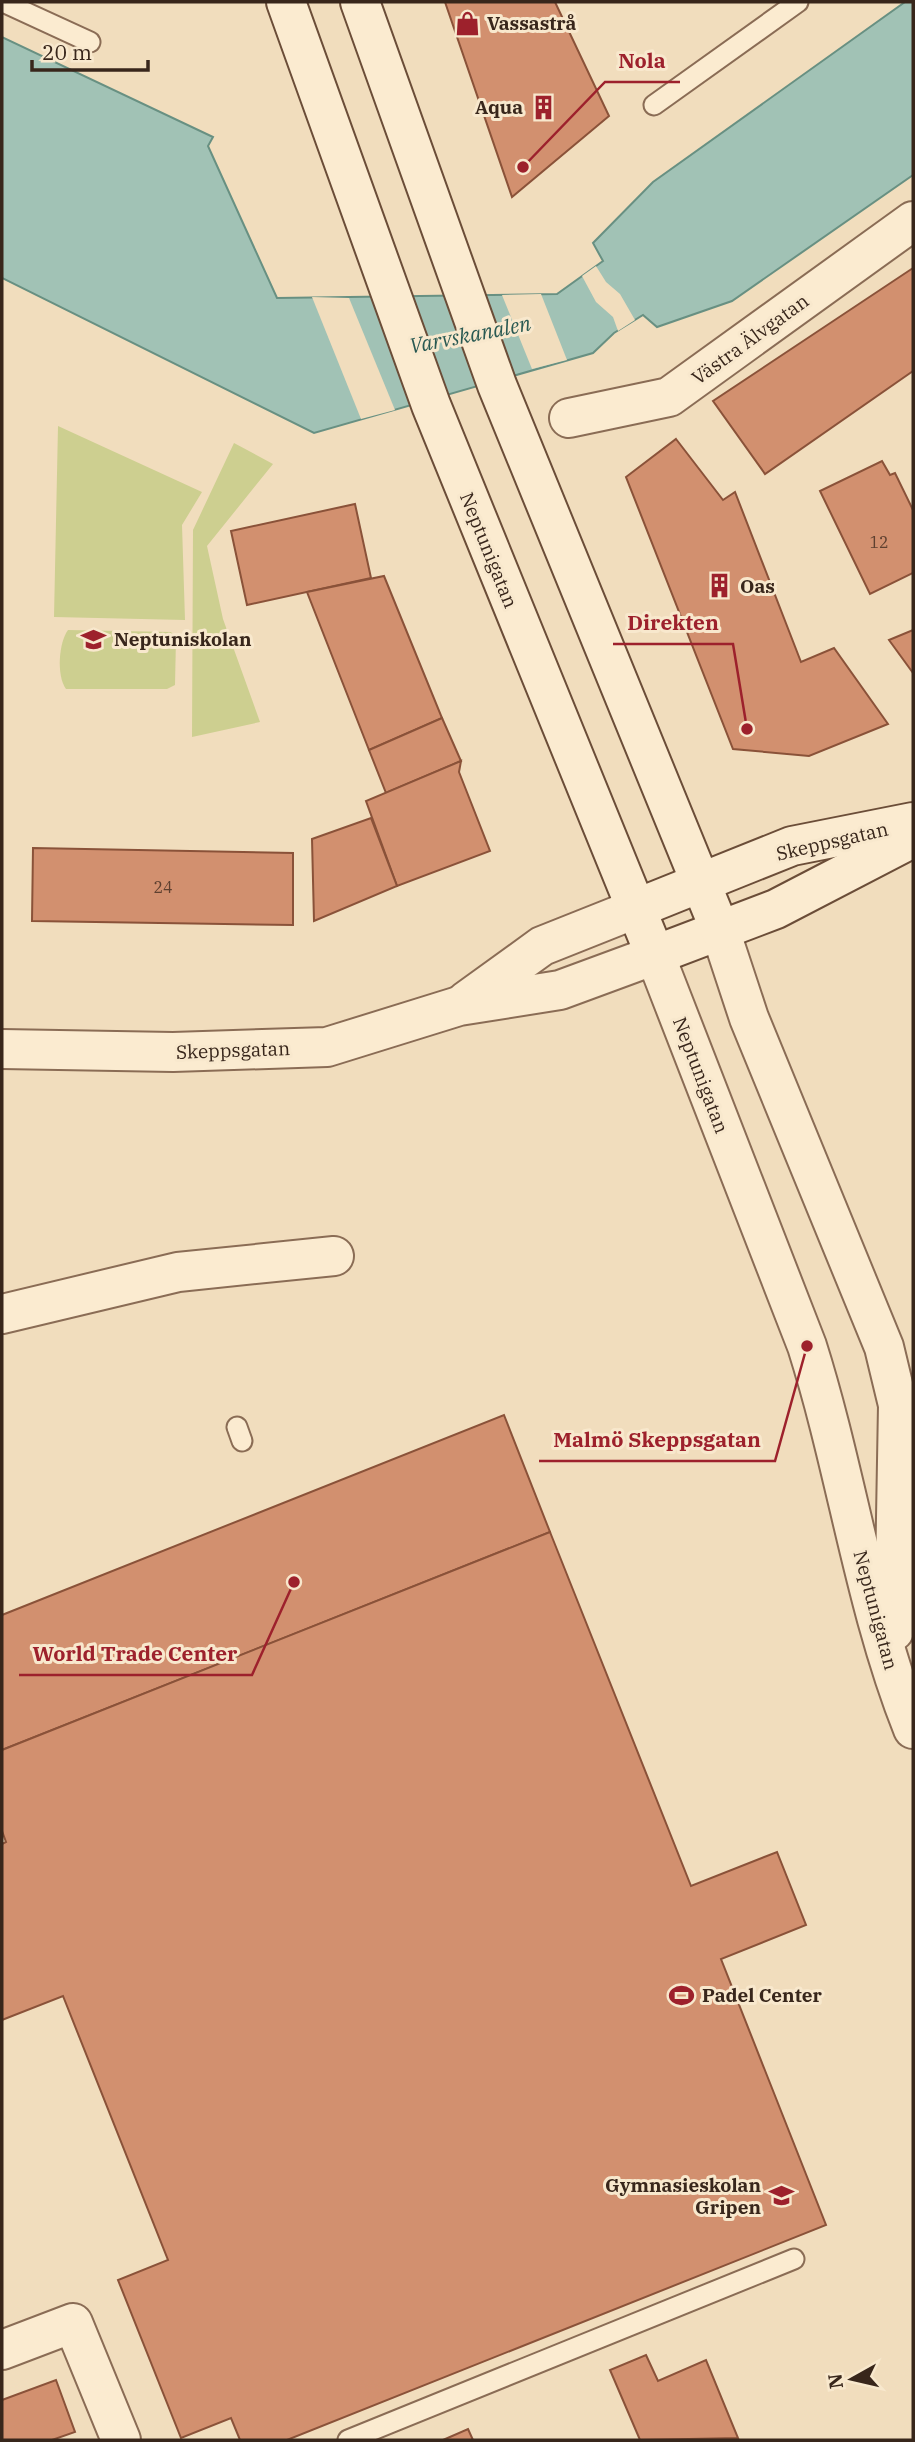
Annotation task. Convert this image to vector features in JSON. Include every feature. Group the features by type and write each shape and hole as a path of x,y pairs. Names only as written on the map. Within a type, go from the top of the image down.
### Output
{"street":[{"name":"Neptunigatan","path":"286,2 431,405 655,954 807,1346 827,1409 893,1678"},
{"name":"Neptunigatan","path":"360,2 460,288 497,385 702,884 750,1018 884,1347 898,1405 893,1678"},
{"name":"Västra Älvgatan","path":"569,418 669,397 913,221"},
{"name":"Skeppsgatan","path":"459,1006 542,946 792,846 913,822"},
{"name":"Skeppsgatan","path":"2,1049 173,1052 327,1047 459,1006 560,990 776,909 913,838"},
{"path":"2,1314 177,1272 334,1256"},
{"path":"893,1678 913,1729"},
{"path":"2,2350 73,2323 121,2440"}],"lane":[{"path":"3,2 90,42"},
{"path":"654,105 799,2"},
{"path":"348,2440 794,2259"}],"green space":[{"path":"58,426 202,492 182,525 185,620 54,617"},
{"path":"234,443 273,464 207,546 223,619 260,722 192,737 193,530"},
{"path":"68,630 171,632 176,638 175,685 167,689 66,689 61,676 60,659 62,642"}],"water":[{"name":"Varvskanalen","path":"905,2 913,2 913,175 732,301 657,327 643,315 614,333 593,353 314,433 2,278 2,37 213,137 208,146 277,298 557,294 603,261 593,243 653,182"}],"pier":[{"path":"596,266 606,282 620,294 635,320 618,331 613,317 596,302 582,276"},
{"path":"541,294 567,360 532,369 502,295"},
{"path":"312,297 349,298 395,410 361,419"}],"building":[{"name":"Aqua","path":"445,2 555,2 609,116 512,197"},
{"path":"913,268 913,371 765,474 713,401"},
{"name":"Oas","path":"676,439 723,500 735,492 801,662 834,648 888,724 809,756 733,749 626,477"},
{"path":"882,461 890,475 895,473 913,510 913,573 870,594 820,491"},
{"path":"355,504 371,578 247,605 231,531"},
{"path":"384,576 442,718 369,750 307,592"},
{"path":"913,630 913,673 889,640"},
{"path":"442,718 461,761 386,793 369,750"},
{"path":"461,761 459,772 490,851 397,886 366,801"},
{"path":"371,818 397,886 314,921 312,839"},
{"path":"33,848 293,853 293,925 32,921"},
{"path":"504,1415 550,1532 2,1750 2,1615"},
{"path":"550,1532 691,1886 777,1852 806,1925 721,1959 826,2225 287,2440 240,2440 231,2418 181,2438 118,2280 168,2260 63,1996 2,2020 2,1844 6,1842 2,1831 2,1750"},
{"path":"646,2355 658,2381 706,2360 738,2438 640,2440 610,2370"},
{"path":"56,2380 75,2432 52,2440 2,2440 2,2400"},
{"path":"468,2429 473,2440 443,2440"}],"place":[{"name":"Vassastrå","path":"467,23"},
{"name":"Aqua","path":"543,107"},
{"name":"Nola","path":"523,167"},
{"name":"Oas","path":"720,586"},
{"name":"Neptuniskolan","path":"94,639"},
{"name":"Direkten","path":"747,729"},
{"name":"Malmö Skeppsgatan","path":"807,1346"},
{"name":"World Trade Center","path":"294,1582"},
{"name":"Padel Center","path":"682,1995"},
{"name":"Gymnasieskolan Gripen","path":"781,2196"}]}
